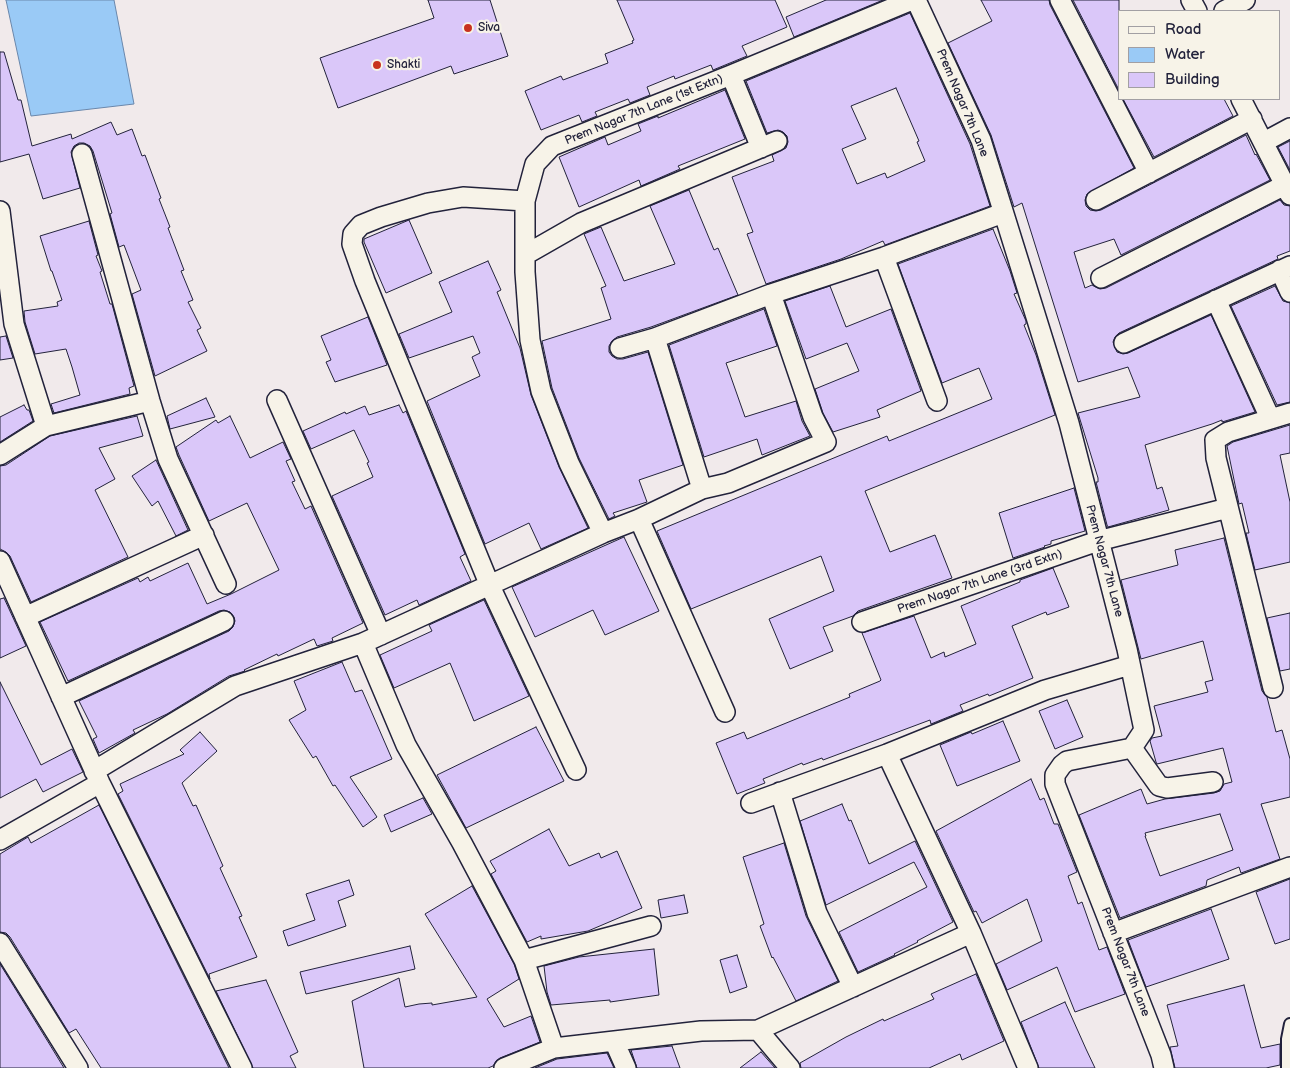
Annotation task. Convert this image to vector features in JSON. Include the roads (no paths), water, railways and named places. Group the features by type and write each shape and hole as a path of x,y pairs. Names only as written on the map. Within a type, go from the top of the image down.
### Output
{"street":[{"name":"Prem Nagar 7th Lane (1st Extn)","path":"526,201 535,164 552,146 912,0"},
{"name":"Prem Nagar 7th Lane","path":"916,0 981,140 1069,423 1130,665 1144,730 1132,748 1067,761 1055,774 1056,784 1161,1055 1164,1068"},
{"path":"1060,0 1149,172"},
{"path":"1226,10 1245,0"},
{"name":"Prem Nagar 7th Lane (1st Extn)","path":"525,255 581,223 769,144 731,75"},
{"path":"1101,278 1287,190 1242,100"},
{"path":"1096,200 1252,119"},
{"path":"1264,142 1290,128"},
{"path":"82,154 150,401 168,459 226,584"},
{"path":"576,770 490,586 365,281 352,244 353,234 361,225 428,203 463,198 526,201 525,272 530,340 541,391 569,463 603,533"},
{"path":"0,211 14,324 46,426"},
{"path":"620,348 655,338 771,294 884,257 1003,213"},
{"path":"884,257 937,401"},
{"path":"1124,343 1285,268 1290,292"},
{"path":"0,840 235,686 363,643 702,489 728,483 826,442 813,417 771,294"},
{"path":"1216,300 1270,418"},
{"path":"655,338 702,489"},
{"path":"277,400 381,635"},
{"path":"0,455 46,426 150,401"},
{"path":"1273,688 1216,458 1215,440 1228,432 1290,413"},
{"name":"Prem Nagar 7th Lane (3rd Extn)","path":"862,622 1098,541 1228,508"},
{"path":"639,518 725,712"},
{"path":"25,617 204,535"},
{"path":"0,561 5,585 25,617 97,777 242,1068"},
{"path":"61,697 224,621"},
{"path":"363,643 406,745 462,843 524,960 554,1048"},
{"path":"750,803 887,754 1044,690 1130,665"},
{"path":"1132,748 1160,786 1167,788 1213,782"},
{"path":"887,754 971,933 1028,1068"},
{"path":"780,792 816,912 853,987"},
{"path":"1113,933 1290,867"},
{"path":"524,960 651,926"},
{"path":"504,1068 554,1048 701,1031 758,1030 971,933"},
{"path":"0,943 78,1068"},
{"path":"758,1030 790,1068"},
{"path":"614,1041 626,1068"}],"lane":[{"path":"1287,1068 1287,1039 1290,1024"}],"water":[{"path":"6,0 114,0 134,104 31,116"}],"place":[{"name":"Siva","path":"468,28"},
{"name":"Shakti","path":"377,65"}]}
